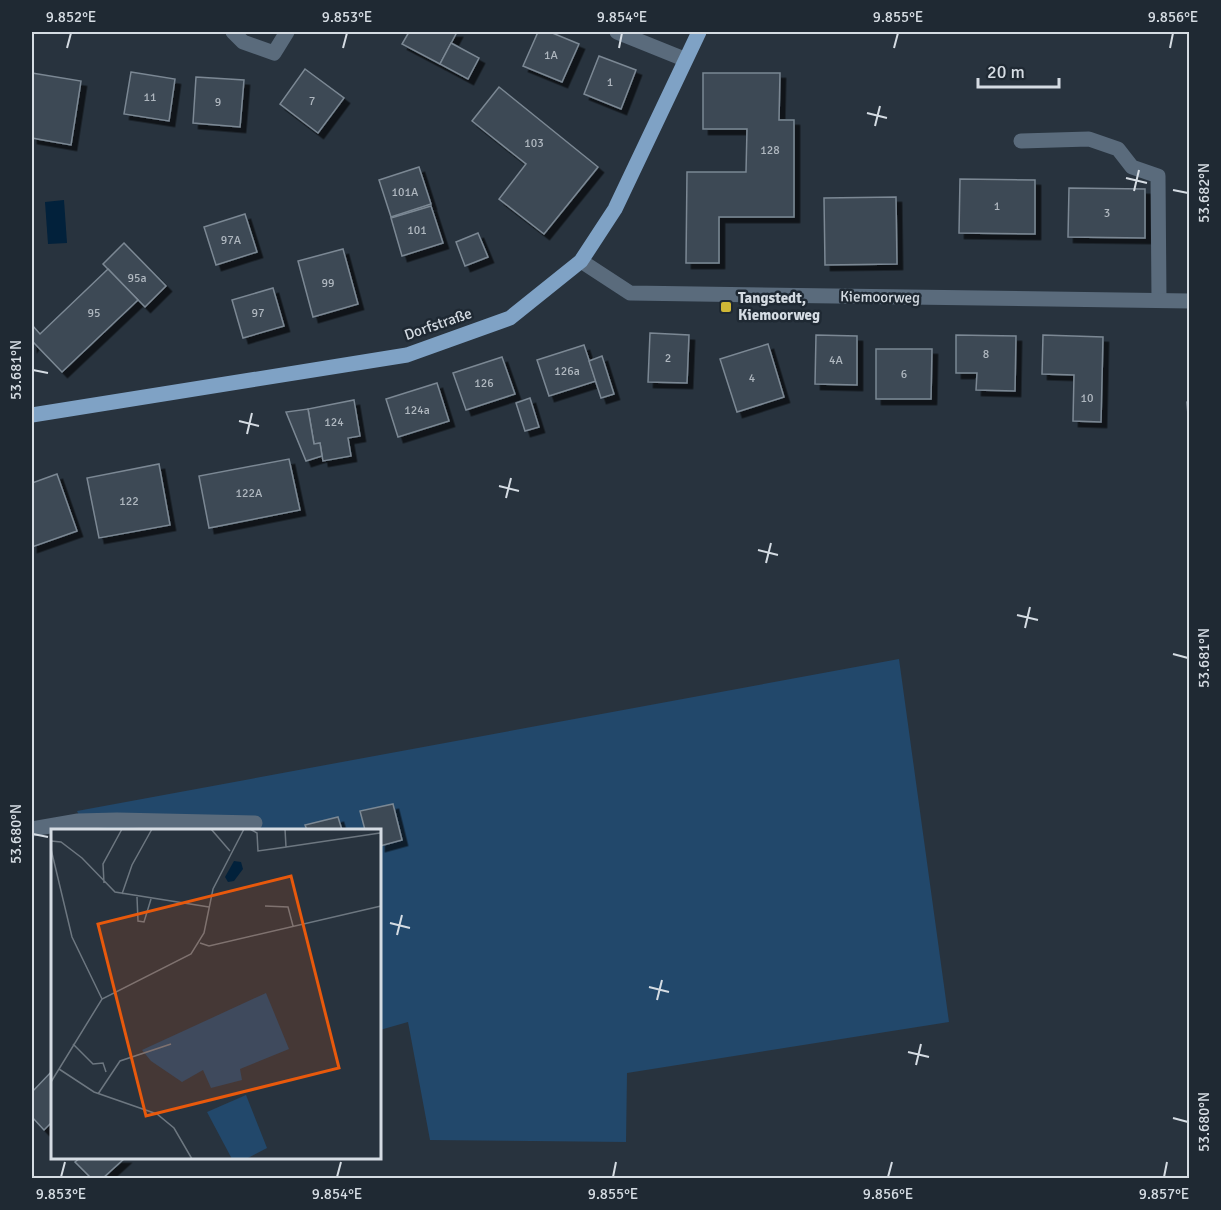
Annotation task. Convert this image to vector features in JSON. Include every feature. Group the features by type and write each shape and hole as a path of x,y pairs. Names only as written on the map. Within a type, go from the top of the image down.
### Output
{"main road":[{"name":"Dorfstraße","path":"32,415 407,355 510,318 581,261 615,209 684,59 699,32"}],"street":[{"path":"233,32 243,42 274,53 287,32"},
{"path":"617,32 684,59"},
{"path":"1021,141 1089,140 1118,149 1132,167 1158,176 1159,300"},
{"name":"Kiemoorweg","path":"581,261 630,293 1190,301"},
{"path":"32,829 78,821 255,823"}],"shaded area":[{"path":"64,200 67,243 48,244 45,202"},
{"path":"899,659 949,1022 627,1073 626,1142 430,1140 408,1022 381,1030 381,829 86,829 77,811"}],"building":[{"path":"409,32 457,32 440,64 402,44"},
{"path":"538,32 550,32 579,44 562,82 523,66"},
{"path":"451,43 479,58 468,79 440,64"},
{"path":"599,56 636,70 621,109 584,94"},
{"path":"305,69 344,98 318,133 280,104"},
{"path":"131,72 175,79 169,121 124,114"},
{"path":"32,73 81,81 71,145 32,138"},
{"path":"703,73 780,73 779,120 794,120 794,217 719,217 719,263 686,263 687,172 746,172 747,129 703,129"},
{"path":"196,77 244,80 240,127 193,123"},
{"path":"499,87 598,167 544,234 499,199 526,164 472,121"},
{"path":"419,167 431,204 391,217 379,180"},
{"path":"960,179 1035,180 1035,234 959,233"},
{"path":"1069,188 1145,189 1145,238 1068,237"},
{"path":"896,197 897,264 825,265 824,198"},
{"path":"431,206 443,243 402,256 391,218"},
{"path":"245,214 257,252 216,265 204,227"},
{"path":"478,233 488,257 465,266 456,242"},
{"path":"124,243 166,286 145,307 103,264"},
{"path":"343,249 358,304 313,317 298,261"},
{"path":"108,269 138,300 62,372 34,343 32,346 32,325 40,334"},
{"path":"273,288 284,326 243,338 232,300"},
{"path":"650,333 689,335 687,383 648,382"},
{"path":"816,335 857,336 857,385 815,384"},
{"path":"956,335 1016,336 1015,391 976,390 977,373 956,373"},
{"path":"1043,335 1103,337 1101,422 1073,421 1074,375 1042,374"},
{"path":"768,344 784,397 737,412 720,359"},
{"path":"584,345 596,381 549,396 537,360"},
{"path":"876,349 932,349 931,399 876,399"},
{"path":"602,356 614,394 601,398 589,361"},
{"path":"502,357 515,394 466,410 453,373"},
{"path":"437,383 449,421 398,437 386,399"},
{"path":"530,398 539,427 525,431 516,403"},
{"path":"354,400 360,436 348,438 351,456 323,461 320,443 314,444 308,409"},
{"path":"1190,401 1190,441 1187,402"},
{"path":"308,409 314,444 320,443 322,456 306,461 286,412"},
{"path":"289,459 300,510 209,528 199,476"},
{"path":"159,464 170,525 99,538 87,478"},
{"path":"57,474 77,531 32,547 32,483"},
{"path":"393,804 402,840 381,846 381,829 365,829 360,811"},
{"path":"338,817 342,829 307,829 305,825"},
{"path":"51,1072 51,1123 44,1130 32,1117 32,1092"},
{"path":"79,1159 124,1159 103,1178 91,1178 75,1162"}],"place":[{"name":"Tangstedt, Kiemoorweg","path":"726,307"}]}
